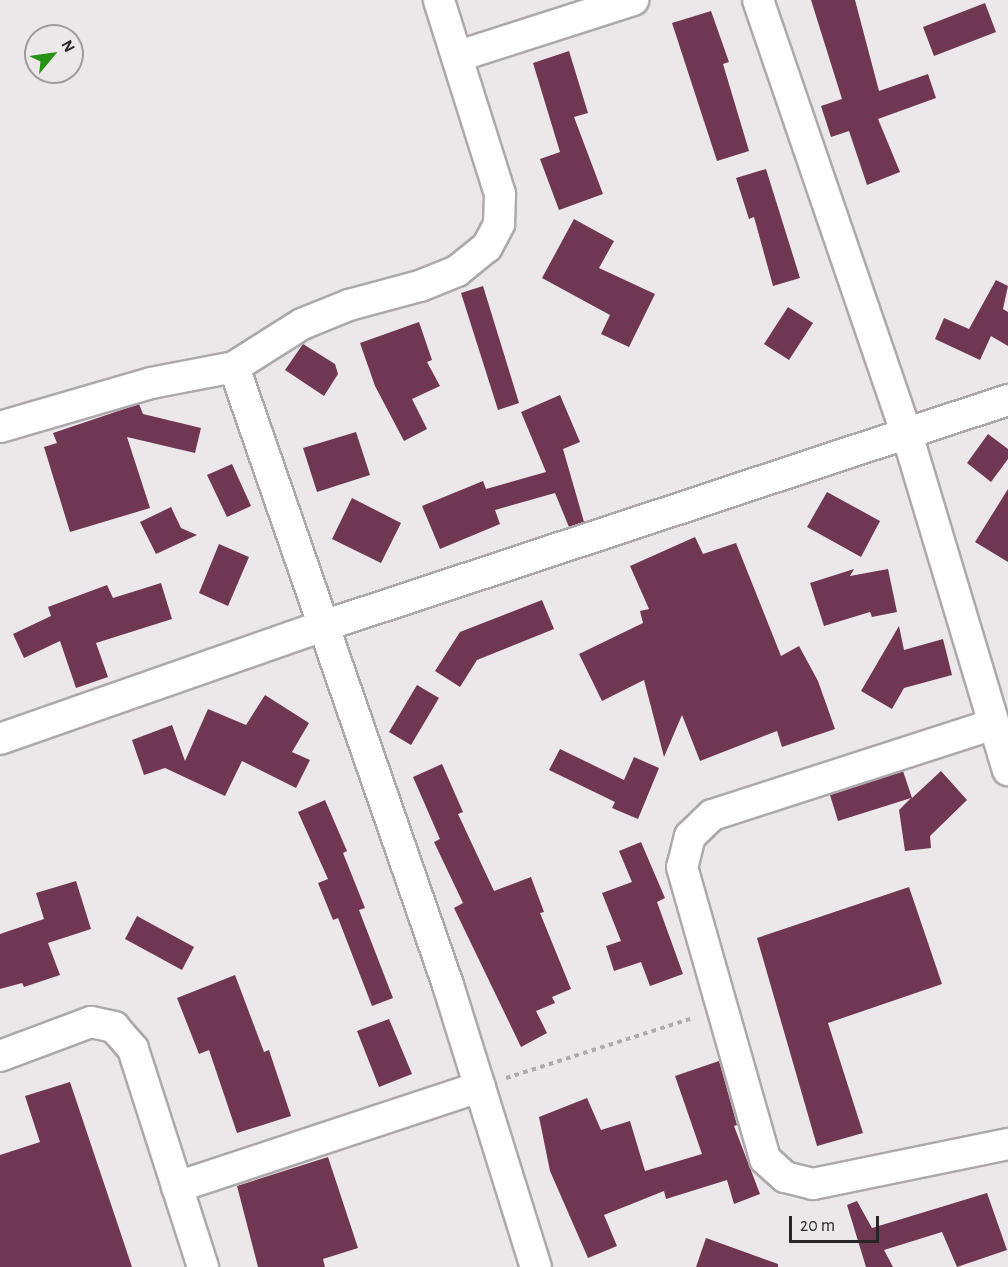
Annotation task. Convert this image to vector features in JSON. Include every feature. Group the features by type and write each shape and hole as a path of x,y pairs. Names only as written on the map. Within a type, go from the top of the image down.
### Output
{"street":[{"path":"0,427 151,383 234,367 302,324 349,305 420,286 457,271 487,247 500,224 500,194 459,56 439,0"},
{"path":"459,56 633,0"},
{"path":"758,0 907,434 1008,770"},
{"path":"234,367 480,1087 537,1267"},
{"path":"0,739 323,626 1008,400"},
{"path":"994,724 712,815 690,836 682,867 765,1159 785,1177 813,1184 1008,1144"},
{"path":"0,1056 91,1022 114,1027 133,1049 203,1267"},
{"path":"177,1187 480,1087"}],"path":[{"path":"480,1087 587,1049 723,1009"}],"building":[{"path":"811,0 855,0 879,91 928,74 936,98 878,119 900,172 867,185 849,131 831,137 821,106 842,99"},
{"path":"985,3 996,32 934,56 923,27"},
{"path":"711,11 729,62 723,64 749,151 717,161 672,23"},
{"path":"569,51 588,113 574,117 603,194 559,210 540,159 560,152 533,63"},
{"path":"766,169 800,278 773,286 754,217 749,219 736,178"},
{"path":"574,219 614,241 599,268 655,294 629,347 601,334 610,315 542,278"},
{"path":"996,280 1008,286 1003,309 1008,312 1008,346 991,336 980,360 935,339 944,318 969,329"},
{"path":"483,286 519,403 498,410 461,293"},
{"path":"788,307 813,323 789,360 764,344"},
{"path":"419,322 432,360 427,362 440,386 412,399 427,429 404,441 375,386 360,343"},
{"path":"303,344 335,364 338,374 324,396 285,370"},
{"path":"560,395 580,442 563,449 584,522 569,527 555,493 495,510 500,524 440,549 422,506 483,481 486,489 546,472 521,412"},
{"path":"139,404 143,414 201,428 195,453 127,437 150,508 70,532 44,447 57,443 53,433"},
{"path":"356,432 370,475 317,492 303,448"},
{"path":"988,434 1008,449 1008,459 991,482 967,463"},
{"path":"232,464 251,506 227,517 207,475"},
{"path":"1008,489 1008,562 975,542"},
{"path":"827,492 880,521 861,557 807,527"},
{"path":"352,498 401,523 381,563 332,539"},
{"path":"171,507 181,528 197,535 156,554 140,522"},
{"path":"695,537 703,554 736,543 781,656 799,646 818,681 835,729 782,747 777,731 700,761 682,715 664,757 644,680 602,701 579,654 643,623 640,611 649,609 630,566"},
{"path":"219,544 249,557 228,606 199,593"},
{"path":"854,569 850,576 888,569 897,612 872,617 870,612 824,626 810,583"},
{"path":"161,583 172,619 96,643 108,677 76,688 60,641 24,658 13,634 51,616 48,607 107,585 113,598"},
{"path":"542,600 554,629 477,660 460,687 435,671 460,632"},
{"path":"899,626 904,650 943,639 952,675 904,688 892,709 861,691"},
{"path":"417,685 439,698 411,745 389,732"},
{"path":"265,695 309,723 292,752 310,760 296,788 242,761 225,796 165,768 144,775 132,740 172,725 185,761 208,709 246,725"},
{"path":"560,749 624,780 634,757 659,768 638,819 612,808 615,802 549,770"},
{"path":"442,764 463,812 458,814 494,891 531,877 544,912 540,913 571,989 552,997 555,1003 536,1011 547,1033 521,1047 454,908 463,903 434,842 440,839 413,777"},
{"path":"903,771 912,798 941,771 967,800 930,836 931,848 905,851 899,810 911,798 838,821 830,795"},
{"path":"325,800 347,851 343,853 365,908 359,910 393,998 372,1006 338,918 333,920 318,883 328,879 298,812"},
{"path":"641,842 665,898 657,902 683,974 650,986 641,962 614,971 606,946 621,941 602,893 632,882 619,851"},
{"path":"76,881 91,929 48,943 60,975 24,987 22,983 0,989 0,934 44,919 36,893"},
{"path":"909,887 942,984 828,1023 863,1133 817,1146 757,938"},
{"path":"137,916 194,947 182,970 125,939"},
{"path":"235,975 264,1052 269,1050 291,1116 237,1133 209,1050 199,1054 177,998"},
{"path":"389,1019 412,1074 379,1087 357,1031"},
{"path":"719,1061 737,1125 734,1126 760,1194 734,1204 727,1180 666,1199 664,1191 604,1215 617,1246 588,1258 550,1171 539,1117 587,1098 601,1130 630,1121 645,1171 702,1154 675,1076"},
{"path":"70,1082 132,1267 0,1267 0,1155 40,1142 25,1096"},
{"path":"328,1157 358,1248 323,1259 325,1267 258,1267 237,1186"},
{"path":"987,1193 1007,1250 957,1267 942,1232 884,1250 893,1267 866,1267 847,1205 857,1201 872,1228"},
{"path":"706,1238 778,1264 778,1267 696,1267"}]}
